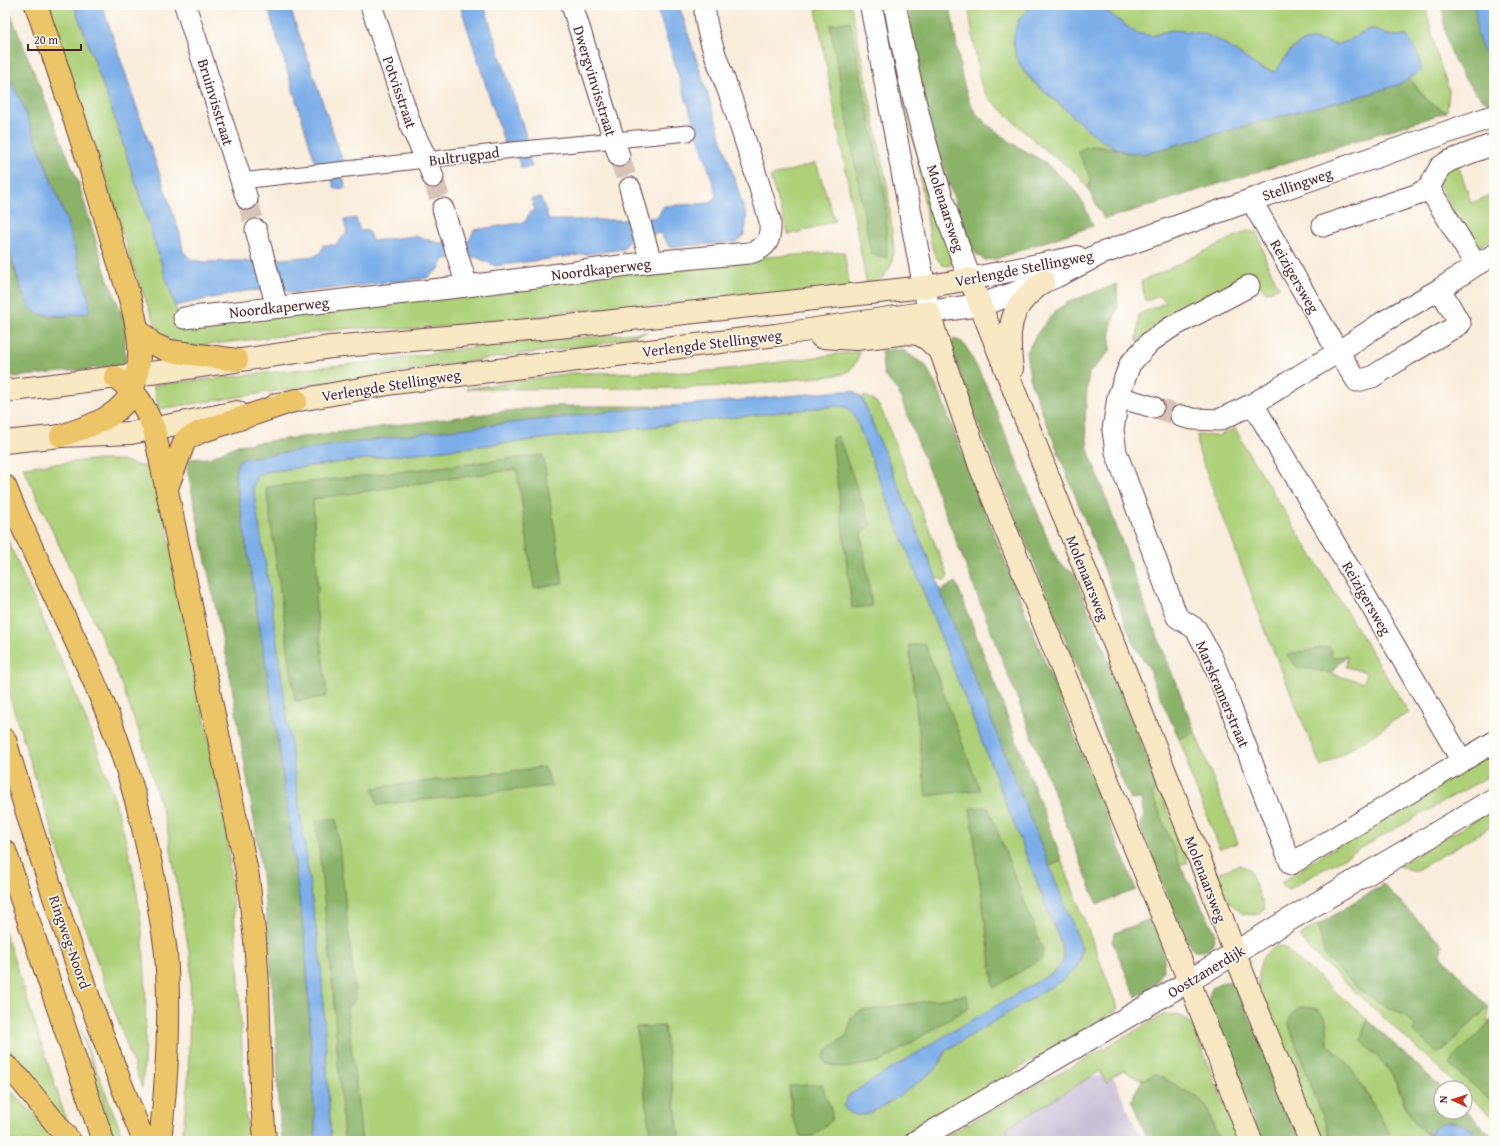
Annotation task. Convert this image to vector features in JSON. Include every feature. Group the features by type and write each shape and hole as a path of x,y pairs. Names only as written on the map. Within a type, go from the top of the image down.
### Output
{"highway":[{"path":"36,5 91,169 137,329 139,358 128,381 128,399 120,408 107,417 61,436"},
{"path":"137,329 153,344 168,351 237,360"},
{"path":"128,381 143,403 154,429 248,877 256,948 261,1089 265,1141"},
{"path":"167,488 185,440 200,432 296,400"},
{"path":"7,492 88,666 114,732 137,801 152,861 166,955 168,1029 166,1087 160,1141"},
{"name":"Ringweg-Noord","path":"5,740 26,812 56,904 98,1023 144,1141"},
{"path":"5,851 103,1141"},
{"path":"5,1065 19,1078 70,1141"}],"main road":[{"name":"Verlengde Stellingweg","path":"5,391 128,381 237,360 331,347 540,329 924,287 970,279"},
{"name":"Molenaarsweg","path":"970,279 1310,1141"},
{"path":"1015,394 1009,344 1010,329 1015,314 1024,299 1044,281"},
{"name":"Verlengde Stellingweg","path":"5,442 61,436 131,433 296,400 394,383 776,335 929,312"},
{"name":"Molenaarsweg","path":"929,312 980,466 1189,981 1251,1141"},
{"path":"776,335 857,339 908,333 918,334 927,339 941,352"}],"street":[{"name":"Bruinvisstraat","path":"186,5 244,190"},
{"name":"Potvisstraat","path":"372,5 412,129 430,169"},
{"name":"Dwergvinvisstraat","path":"572,5 617,149"},
{"name":"Noordkaperweg","path":"184,318 276,301 467,286 649,254 749,253 757,251 764,246 769,239 770,221 733,102 710,38 704,11 705,5"},
{"name":"Molenaarsweg","path":"895,6 911,90 931,162 956,241 970,279"},
{"name":"Molenaarsweg","path":"871,7 929,312"},
{"name":"Stellingweg","path":"1100,254 1494,116"},
{"name":"Bultrugpad","path":"244,190 325,171 430,169 513,150 617,149 688,133"},
{"path":"1323,226 1416,195 1429,188 1440,167 1449,161 1494,144"},
{"path":"630,188 649,254"},
{"path":"1181,416 1193,419 1219,420 1253,404 1485,260 1429,188"},
{"name":"Reizigersweg","path":"1251,200 1338,352 1357,381 1372,377 1407,354 1460,324 1440,289"},
{"path":"443,209 467,286"},
{"path":"256,230 276,301"},
{"name":"Verlengde Stellingweg","path":"970,279 1077,257 1100,254"},
{"name":"Verlengde Stellingweg","path":"929,312 980,305 1044,281 1100,254"},
{"name":"Marskramerstraat","path":"1249,286 1170,328 1150,342 1130,364 1118,397 1113,430 1116,452 1177,617 1196,629 1213,661 1291,864 1462,761"},
{"path":"1118,397 1153,407"},
{"name":"Reizigersweg","path":"1253,404 1462,761"},
{"path":"1462,761 1494,742"},
{"name":"Oostzanerdijk","path":"916,1141 1235,954 1494,799"}],"shaded area":[{"path":"1113,1076 1142,1141 982,1141 1081,1077"}],"green space":[{"path":"5,5 7,5 78,182 106,274 125,321 125,365 5,378 5,235 17,279 27,301 39,314 50,316 70,316 88,313 89,299 66,218 22,104 5,67"},
{"path":"42,5 74,5 113,113 181,325 751,258 844,252 850,288 818,294 570,311 531,318 413,329 352,328 186,347 160,337 133,267 98,157"},
{"path":"851,5 888,190 894,252 891,266 884,276 874,284 867,286 816,9"},
{"path":"910,5 950,5 962,78 969,101 976,113 988,125 1015,145 1046,163 1075,190 1085,207 1093,226 996,259 985,260 977,255 971,247 935,144 909,33"},
{"path":"968,5 1035,5 1019,19 1013,43 1017,60 1024,72 1036,85 1103,141 1118,149 1090,146 1092,180 1088,189 1079,175 1039,145 991,100 984,91 980,82"},
{"path":"1098,5 1425,5 1437,55 1449,90 1447,112 1434,106 1426,99 1410,78 1407,36 1388,35 1371,29 1364,31 1344,43 1334,44 1314,40 1306,41 1300,43 1289,53 1276,72 1260,68 1220,41 1162,32 1152,36 1136,33"},
{"path":"1443,5 1475,5 1477,33 1494,55 1494,103 1489,104 1478,95 1461,73 1454,60 1446,34"},
{"path":"883,13 885,14 890,39 953,255 952,264 949,266 942,265 936,257 931,243 916,150 892,71"},
{"path":"850,21 886,199 887,258 871,254 830,25"},
{"path":"1410,78 1426,98 1434,105 1447,112 1104,219 1088,189 1091,180 1078,151 1090,146 1118,149 1127,153 1145,154 1288,114 1365,95 1398,85"},
{"path":"816,163 835,221 789,235 770,177"},
{"path":"1447,167 1459,167 1471,203 1489,196 1494,210 1494,239 1472,250 1438,182"},
{"path":"1247,231 1258,233 1267,264 1279,287 1267,292 1245,275 1137,341 1139,314 1167,302 1159,296 1146,301 1141,282"},
{"path":"1117,284 1118,307 1111,327 1110,351 1089,373 1085,421 1088,449 1142,597 1195,732 1179,739 1152,678 1151,671 1135,647 1031,383 1026,353 1036,335 1054,312 1068,302"},
{"path":"648,332 597,345 506,356 159,409 153,385 389,360 501,343"},
{"path":"954,339 962,342 968,350 985,383 1053,552 1057,559 1067,569 1074,573 1158,786 1152,794 1180,865 1215,932 1212,945 1207,950 1194,951 1182,932 1140,828 1144,816 1141,799 1130,800 971,406 952,349 951,344"},
{"path":"894,349 903,350 926,366 939,392 1136,890 1097,904 898,391 884,375 881,351"},
{"path":"859,351 858,358 854,365 843,374 727,386 682,388 466,389 571,373 698,372"},
{"path":"865,396 875,401 881,409 948,576 945,581 936,577 862,398"},
{"path":"552,406 685,406 575,416 465,429 246,458 238,461 235,474 278,740 306,950 316,1141 282,1141 278,1098 277,1050 264,892 255,826 229,669 187,468 190,459 209,458 238,445"},
{"path":"835,406 847,407 855,417 1061,944 1064,959 1056,971 843,1106 849,1112 861,1115 881,1107 943,1058 945,1051 1061,981 1082,948 1049,866 1062,861 1118,1009 896,1141 331,1141 321,965 253,487 256,476 265,472 390,456"},
{"path":"1235,428 1246,449 1409,713 1393,721 1321,767 1267,635 1199,452 1197,435 1218,436","holes":["1288,655 1333,658 1347,656 1346,667 1366,672 1364,682 1341,677 1331,673 1297,667"]},
{"path":"838,436 871,525 861,534 872,606 852,608 832,438"},
{"path":"543,455 563,583 534,588 517,469 313,499 318,591 315,598 327,692 325,697 295,701 266,487"},
{"path":"90,460 121,460 139,466 155,467 226,827 238,959 245,1109 249,1141 182,1141 188,1083 191,962 167,828 141,737 113,662 23,467"},
{"path":"5,534 63,666 100,756 128,847 137,894 145,966 146,1015 142,1088 65,871 5,682"},
{"path":"956,582 1062,861 1049,866 940,591"},
{"path":"925,644 980,790 926,796 909,645"},
{"path":"1329,646 1333,657 1347,656 1331,673 1297,667 1287,655"},
{"path":"1195,732 1238,843 1220,849 1189,771 1187,759 1179,739"},
{"path":"1494,752 1494,773 1287,890 1281,883 1319,857"},
{"path":"544,767 552,786 378,805 373,788"},
{"path":"1158,786 1188,862 1180,865 1152,794"},
{"path":"988,807 1043,950 1042,958 994,988 970,808"},
{"path":"1494,809 1494,825 1415,871 1398,866"},
{"path":"336,818 356,999 347,1008 362,1141 344,1141 332,979 316,821"},
{"path":"1240,865 1249,869 1265,908 1257,915 1243,914 1230,903 1214,874"},
{"path":"1383,884 1442,945 1441,955 1488,1007 1443,1050 1437,1052 1413,1032 1415,1026 1404,1015 1361,991 1325,956 1318,925"},
{"path":"1152,918 1161,941 1164,967 1161,975 1154,984 1136,997 1112,941 1115,933"},
{"path":"1318,925 1325,956 1382,1004 1404,1015 1443,1050 1488,1007 1489,1023 1455,1057 1450,1065 1467,1080 1451,1080 1312,952 1300,938 1304,932"},
{"path":"5,932 67,1122 5,1059"},
{"path":"1277,946 1283,947 1367,1019 1361,1040 1386,1066 1395,1079 1405,1106 1419,1127 1427,1134 1427,1141 1379,1141 1390,1134 1347,1062 1328,1045 1325,1021 1321,1012 1314,1008 1301,1007 1289,1026 1332,1141 1316,1141 1259,991 1259,971 1262,959 1265,954"},
{"path":"1223,982 1231,982 1237,986 1300,1141 1261,1141 1208,1004 1211,990 1215,985"},
{"path":"967,995 969,1007 882,1061 845,1068 826,1064 823,1058 827,1050 847,1035 851,1017 862,1011"},
{"path":"1301,1007 1317,1010 1325,1017 1328,1045 1347,1062 1390,1134 1379,1141 1332,1141 1289,1026 1292,1015"},
{"path":"1165,1014 1181,1016 1193,1026 1215,1082 1241,1141 1219,1141 1207,1108 1198,1098 1156,1074 1140,1079 1124,1070 1113,1076 1106,1083 1100,1071 1007,1128 1008,1134 999,1141 936,1141 1071,1067"},
{"path":"1367,1019 1433,1080 1433,1120 1473,1120 1473,1117 1494,1137 1494,1141 1481,1141 1478,1136 1434,1129 1431,1136 1424,1132 1417,1126 1412,1118 1394,1077 1383,1062 1361,1040"},
{"path":"1494,1021 1494,1103 1473,1085 1473,1080 1467,1080 1450,1065 1455,1057 1489,1023"},
{"path":"664,1026 680,1141 651,1141 636,1027"},
{"path":"80,1028 123,1137 125,1141 114,1141"},
{"path":"1156,1074 1198,1098 1207,1108 1219,1141 1149,1141 1131,1100 1142,1080"},
{"path":"822,1084 832,1113 831,1121 813,1136 802,1137 792,1117 789,1086"},
{"path":"5,1085 54,1134 57,1141 5,1141"},
{"path":"1473,1085 1494,1103 1494,1118 1473,1100"}],"water":[{"path":"74,5 102,5 180,234 183,251 192,260 205,262 261,261 315,256 321,252 323,245 336,245 347,232 344,220 356,218 360,231 368,230 372,241 414,236 439,243 469,241 474,230 525,222 530,212 535,210 531,199 541,198 549,220 630,220 657,217 664,206 710,203 716,196 714,186 656,5 679,5 747,218 744,235 736,242 670,247 660,233 630,237 624,249 495,266 476,257 444,259 439,269 427,278 294,293 277,289 245,291 175,306 113,113"},
{"path":"267,5 289,5 344,164 339,165 346,188 335,189 327,166 317,168"},
{"path":"460,5 484,5 528,142 525,143 532,167 521,168 514,146 506,148"},
{"path":"1035,5 1098,5 1136,33 1152,36 1172,30 1202,33 1220,41 1260,68 1275,72 1289,53 1299,44 1314,40 1334,44 1344,43 1364,31 1374,29 1388,35 1407,36 1419,57 1421,71 1398,85 1365,95 1288,114 1144,154 1131,153 1110,145 1088,130 1034,82 1020,65 1014,46 1016,27 1026,11"},
{"path":"1475,5 1494,5 1494,55 1483,50 1477,33"},
{"path":"5,67 22,104 66,219 89,299 89,313 63,316 39,314 30,308 22,292 5,235"},
{"path":"853,391 862,398 936,577 940,591 1082,948 1080,960 1076,968 1061,981 945,1051 940,1064 932,1072 879,1108 864,1115 858,1115 852,1114 843,1106 849,1095 946,1035 1056,971 1064,959 1061,944 855,417 847,407 835,406 390,456 265,472 256,476 253,487 270,592 321,965 331,1141 316,1141 306,950 278,740 235,474 238,461 246,458 423,433 617,411"},
{"path":"1445,1122 1462,1124 1466,1126 1475,1132 1481,1141 1427,1141 1427,1134 1431,1136 1436,1127"}],"tunnel":[{"path":"619,156 630,188"},
{"path":"433,177 443,209"},
{"path":"247,199 256,230"},
{"path":"1153,407 1181,416"}]}
